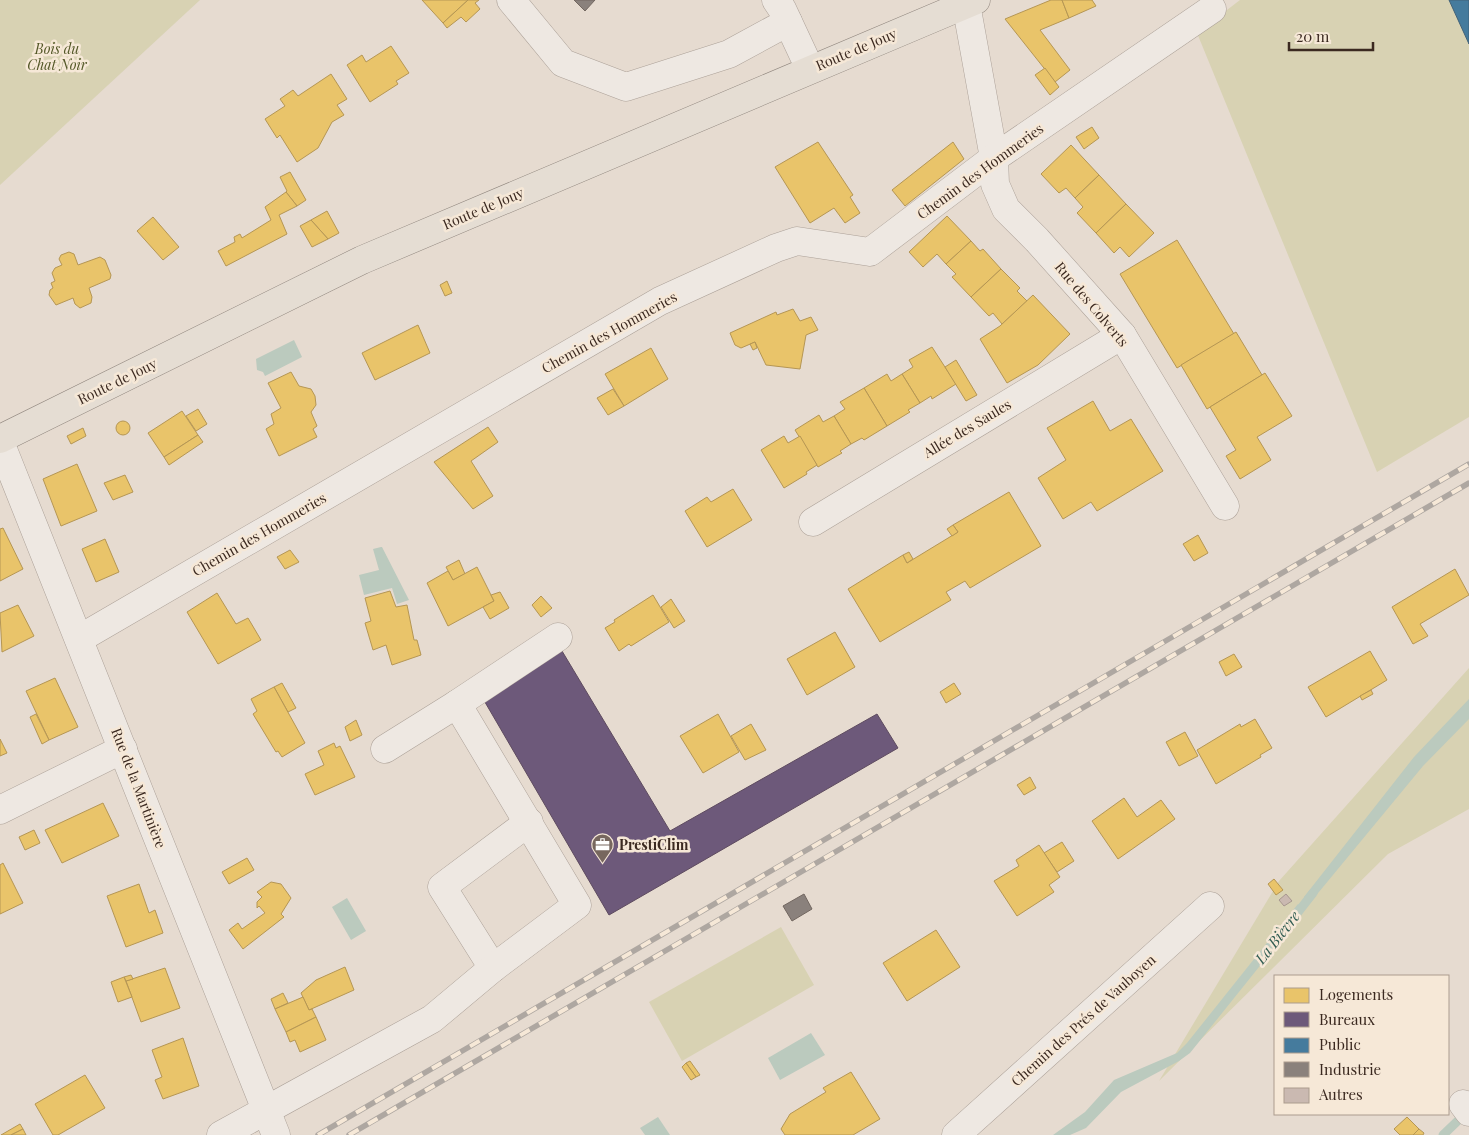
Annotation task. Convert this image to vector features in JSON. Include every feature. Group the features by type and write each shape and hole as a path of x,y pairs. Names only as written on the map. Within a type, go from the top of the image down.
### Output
{"main road":[{"name":"Route de Jouy","path":"0,440 362,260 810,68 971,2"}],"street":[{"path":"511,0 564,63 626,87 729,54 782,11 810,68"},
{"name":"Rue des Colverts","path":"971,2 994,158 995,184 1006,209 1037,240 1122,335 1225,506"},
{"name":"Chemin des Hommeries","path":"79,639 660,301 776,248 798,241 870,252 994,158 1212,9"},
{"name":"Allée des Saules","path":"813,522 1122,335"},
{"name":"Rue de la Martinière","path":"0,440 271,1123"},
{"path":"385,749 558,637"},
{"path":"221,1135 271,1123 432,1019 493,968 578,906 456,704"},
{"path":"0,810 123,749"},
{"path":"493,968 442,887 528,822"},
{"name":"Chemin des Prés de Vauboyen","path":"956,1135 1210,906"}],"green space":[{"name":"Bois du Chat Noir","path":"0,0 200,0 0,185"},
{"path":"1240,0 1469,0 1469,417 1377,472 1197,33"},
{"path":"1469,668 1469,809 1388,854 1159,1081 1279,881"},
{"path":"781,927 814,985 682,1061 649,1002"}],"water":[{"path":"294,340 302,357 265,376 263,372 257,370 256,359"},
{"path":"382,547 409,600 397,604 392,588 364,595 359,575 379,570 373,549"},
{"path":"1469,699 1469,719 1423,766 1309,904 1304,897 1414,757"},
{"path":"347,898 366,931 351,940 332,907"},
{"path":"1298,904 1304,911 1190,1053 1179,1061 1121,1092 1086,1128 1070,1135 1053,1135 1085,1112 1114,1080 1177,1053"},
{"path":"811,1033 825,1055 780,1080 768,1058"},
{"path":"658,1117 670,1135 645,1135 640,1128"}],"building: Logements":[{"path":"422,0 468,0 443,23"},
{"path":"468,0 479,0 475,3 480,9 466,22 461,17 447,28 443,23"},
{"path":"1051,0 1062,0 1069,18 1040,30 1070,70 1055,82 1005,19"},
{"path":"1062,0 1092,0 1096,6 1069,18"},
{"path":"391,46 409,73 396,81 398,84 370,102 347,65 362,55 366,62"},
{"path":"1045,68 1059,87 1050,95 1035,75"},
{"path":"331,74 347,99 337,105 344,115 332,122 318,148 297,162 280,135 277,138 265,119 285,106 280,99 293,90 298,96"},
{"path":"1092,127 1099,138 1084,149 1076,137"},
{"path":"818,142 853,195 850,197 860,213 845,223 834,208 810,223 775,167"},
{"path":"953,142 964,159 905,206 892,190"},
{"path":"1071,145 1099,175 1075,198 1066,188 1059,193 1041,174"},
{"path":"290,172 306,200 297,206 286,192 280,177"},
{"path":"1099,175 1126,204 1096,233 1077,213 1083,207 1075,198"},
{"path":"286,192 297,206 279,215 287,234 226,266 218,251 235,242 234,237 240,234 242,238 271,220 265,207"},
{"path":"1126,204 1154,233 1129,257 1120,247 1114,253 1096,233"},
{"path":"327,211 339,233 328,239 311,220"},
{"path":"947,216 971,241 946,264 937,254 923,267 909,252"},
{"path":"153,217 179,247 163,260 137,231"},
{"path":"311,220 328,239 312,247 300,226"},
{"path":"1177,240 1234,334 1177,368 1120,274"},
{"path":"971,241 980,251 983,249 1001,269 971,297 952,277 956,274 946,264"},
{"path":"69,252 74,254 78,265 100,257 105,260 111,275 110,279 89,288 92,297 91,303 80,308 75,304 73,298 56,305 49,295 50,290 53,288 51,283 55,281 52,273 55,268 62,265 59,259 61,255"},
{"path":"1001,269 1020,288 1017,291 1027,301 1002,324 993,313 989,316 971,297"},
{"path":"447,281 452,293 445,296 440,285"},
{"path":"1033,295 1070,334 1038,365 1007,383 980,339 1000,326"},
{"path":"793,309 800,321 811,317 818,330 806,335 800,369 766,365 755,342 741,348 735,345 730,333 776,312 777,315"},
{"path":"418,325 430,353 375,380 362,353"},
{"path":"1236,332 1262,375 1207,409 1181,365"},
{"path":"755,342 757,348 753,350 750,344"},
{"path":"932,347 956,384 932,399 931,396 920,403 902,374 913,367 909,360"},
{"path":"651,348 668,379 624,406 605,374"},
{"path":"956,360 977,395 966,401 945,367"},
{"path":"291,372 299,386 311,389 315,396 316,405 311,412 317,426 313,429 317,437 279,456 266,429 274,424 271,414 281,408 268,383"},
{"path":"1265,373 1292,416 1257,437 1271,460 1240,479 1226,456 1236,450 1210,407"},
{"path":"887,374 891,381 902,374 920,403 908,410 910,412 887,426 864,388"},
{"path":"864,388 887,426 864,440 862,438 851,444 834,416 845,409 840,402"},
{"path":"613,389 624,406 608,415 597,398"},
{"path":"1093,401 1110,431 1131,419 1163,471 1097,511 1091,502 1063,519 1038,478 1066,460 1047,428"},
{"path":"198,409 207,424 196,431 186,416"},
{"path":"182,411 198,435 164,457 148,433"},
{"path":"819,415 823,422 834,416 851,444 840,451 842,453 818,467 795,430"},
{"path":"123,421 128,423 130,428 128,433 123,435 118,433 116,428 118,423"},
{"path":"488,427 498,442 471,461 493,496 473,509 434,462"},
{"path":"83,428 86,436 71,444 67,436"},
{"path":"198,435 203,442 169,465 164,457"},
{"path":"784,436 788,443 800,436 817,465 806,472 807,474 784,488 761,450"},
{"path":"77,464 97,511 61,526 43,479"},
{"path":"125,475 133,492 113,500 104,483"},
{"path":"733,489 752,520 707,547 685,511 707,497 711,502"},
{"path":"1009,492 1041,546 970,588 965,581 946,592 951,600 880,642 848,589 903,555 907,563 958,532 953,525"},
{"path":"953,525 958,532 952,536 947,529"},
{"path":"3,528 23,569 0,581 0,529"},
{"path":"1198,535 1208,553 1194,561 1183,544"},
{"path":"105,539 119,572 96,582 82,549"},
{"path":"290,550 299,562 285,569 277,557"},
{"path":"909,552 913,559 907,563 903,555"},
{"path":"459,560 465,574 453,580 446,567"},
{"path":"477,567 494,601 448,626 427,583 448,571 453,580"},
{"path":"1455,569 1469,595 1420,624 1428,636 1413,644 1392,607"},
{"path":"390,591 396,607 407,605 414,640 417,640 421,655 392,665 386,645 373,650 365,623 371,621 365,598"},
{"path":"500,592 509,608 490,619 483,607 494,601 491,595"},
{"path":"217,593 236,624 248,618 261,640 218,664 187,612"},
{"path":"653,595 669,622 631,646 629,644 619,651 605,628"},
{"path":"541,596 552,608 541,617 532,605"},
{"path":"671,599 685,621 674,628 661,607"},
{"path":"18,605 34,636 2,652 0,613"},
{"path":"835,632 855,667 807,695 787,659"},
{"path":"1370,651 1387,680 1326,717 1308,687"},
{"path":"1234,654 1242,667 1226,676 1219,662"},
{"path":"55,678 78,727 49,740 26,691"},
{"path":"282,683 296,708 288,712 274,687"},
{"path":"954,683 961,694 946,703 940,692"},
{"path":"274,687 305,743 282,757 278,751 276,752 253,714 257,711 251,699"},
{"path":"1371,690 1373,694 1362,700 1360,696"},
{"path":"36,714 49,740 42,744 30,717"},
{"path":"718,714 739,752 703,773 680,736"},
{"path":"1255,719 1272,748 1260,755 1261,757 1216,784 1197,750 1240,724 1241,727"},
{"path":"356,720 362,735 350,741 345,727"},
{"path":"751,724 766,750 745,760 731,736"},
{"path":"1185,732 1198,756 1179,766 1166,742"},
{"path":"0,739 7,753 0,756"},
{"path":"334,743 336,748 340,746 355,777 315,795 305,774 324,765 318,751"},
{"path":"1030,777 1036,788 1024,795 1017,785"},
{"path":"1124,798 1137,817 1161,800 1175,819 1118,859 1092,821"},
{"path":"103,803 119,836 62,863 45,830"},
{"path":"34,830 40,843 25,850 19,837"},
{"path":"1062,842 1074,861 1057,872 1044,853"},
{"path":"1039,845 1060,877 1049,885 1054,892 1017,916 994,881 1019,866 1016,860"},
{"path":"247,858 254,870 229,884 222,872"},
{"path":"3,863 23,903 0,914 0,865"},
{"path":"1274,879 1283,890 1276,895 1268,884"},
{"path":"271,882 281,884 291,898 281,914 284,917 243,949 229,930 238,923 242,929 265,913 259,906 257,908 257,902 262,897 257,892"},
{"path":"139,884 149,913 155,910 163,933 126,947 107,896"},
{"path":"936,930 960,967 907,1001 883,963"},
{"path":"345,967 354,990 309,1010 301,993 316,980"},
{"path":"165,968 180,1008 141,1022 126,981"},
{"path":"131,975 133,979 126,981 124,977"},
{"path":"124,977 132,997 118,1002 111,982"},
{"path":"283,993 288,1003 275,1009 271,999"},
{"path":"303,997 309,1010 312,1009 316,1017 286,1032 275,1009"},
{"path":"316,1017 326,1040 300,1052 295,1040 290,1042 286,1032"},
{"path":"183,1038 199,1086 163,1099 155,1080 162,1077 152,1050"},
{"path":"690,1061 700,1075 696,1077 686,1063"},
{"path":"686,1063 696,1077 691,1080 682,1067"},
{"path":"851,1072 880,1119 853,1135 785,1135 781,1129 790,1114 826,1092 823,1088"},
{"path":"85,1075 105,1108 58,1135 53,1135 35,1104"},
{"path":"1407,1117 1419,1129 1413,1135 1400,1135 1394,1129"},
{"path":"20,1124 23,1129 11,1135 1,1135"},
{"path":"23,1129 26,1135 11,1135"},
{"path":"1419,1129 1424,1133 1423,1135 1413,1135"}],"building: Bureaux":[{"path":"562,651 670,831 877,714 898,748 609,915 482,697"}],"building: Public":[{"path":"1449,0 1469,0 1469,44"}],"building: Industrie":[{"path":"574,0 595,0 585,11"},
{"path":"804,894 812,909 792,921 783,906"}],"building: Autres":[{"path":"1286,894 1292,901 1284,906 1279,900"}],"waterway":[{"name":"La Bièvre","path":"1295,916 1313,893"},
{"path":"1443,1135 1467,1112"}],"railway":[{"path":"318,1135 1469,464"},
{"path":"349,1135 1469,483"}],"place":[{"name":"PrestiClim","path":"603,863"}]}
